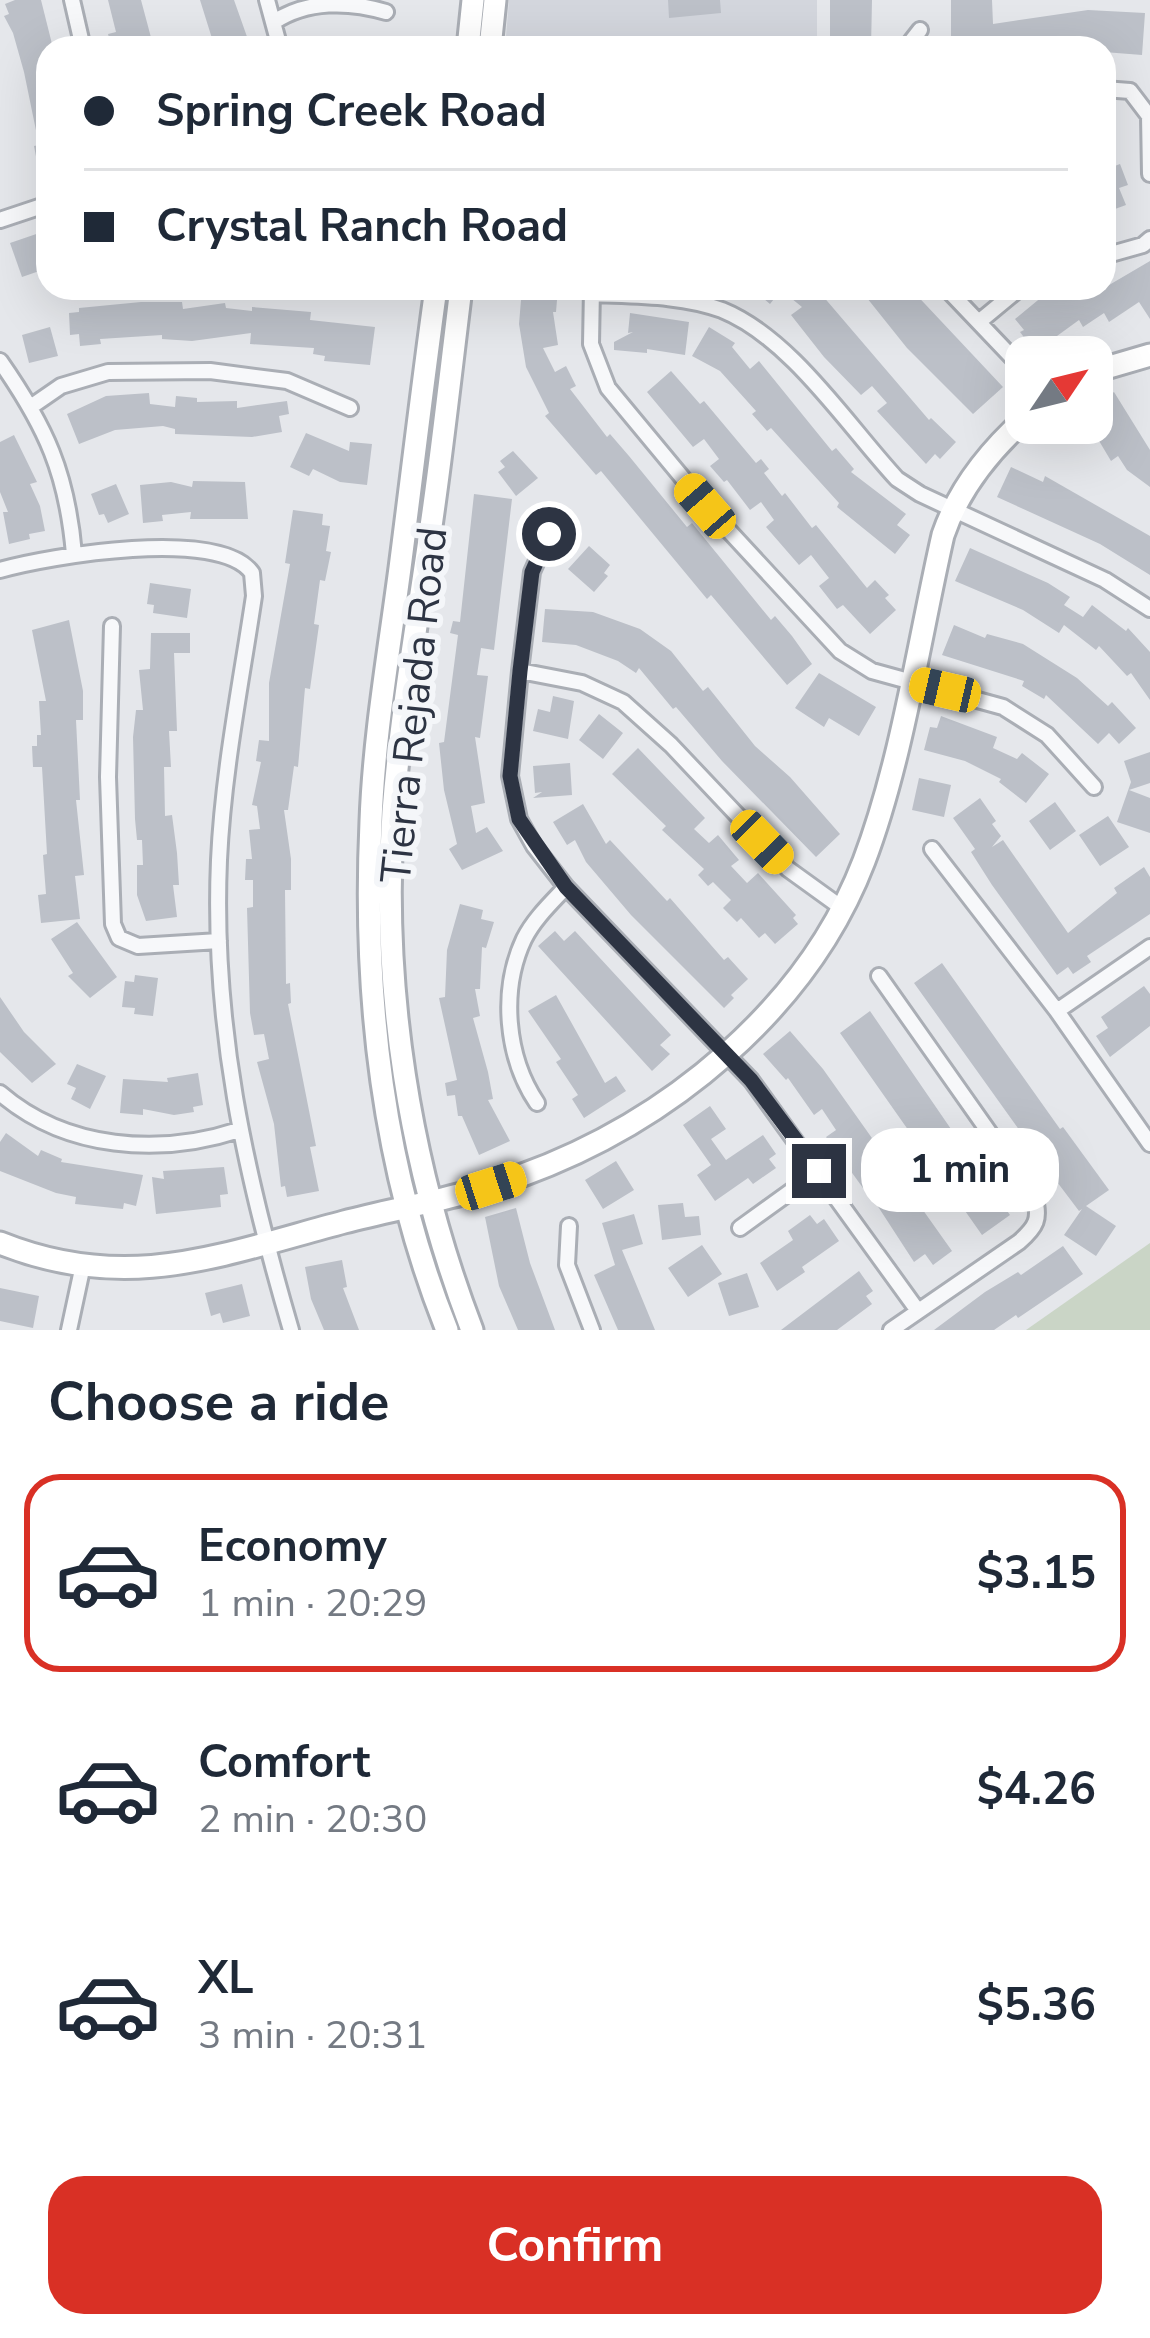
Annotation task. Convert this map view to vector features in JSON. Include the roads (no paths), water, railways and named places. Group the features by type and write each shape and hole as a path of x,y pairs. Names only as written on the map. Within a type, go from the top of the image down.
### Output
{"main road":[{"path":"469,36 473,0"},
{"path":"491,36 494,0"},
{"name":"Tierra Rejada Road","path":"435,300 371,818 369,923 374,1024 387,1119 407,1206 447,1330"},
{"name":"Tierra Rejada Road","path":"459,300 393,814 392,950 410,1113 430,1200 472,1330"},
{"path":"1113,366 1150,355"},
{"path":"0,1243 82,1265 165,1267 266,1243 523,1175 633,1122 727,1054 773,1008 842,908 866,857 952,507 1005,440"}],"street":[{"path":"72,0 80,36"},
{"path":"267,0 277,36"},
{"path":"274,22 287,13 339,3 386,12"},
{"path":"916,36 920,30"},
{"path":"1116,89 1134,94 1149,116 1150,174"},
{"path":"0,220 36,208"},
{"path":"1116,253 1150,239"},
{"path":"592,300 591,344 622,409 840,651 872,671 1003,707 1061,746 1094,787"},
{"path":"669,300 703,304 739,318 783,351 897,479 1105,580 1150,609"},
{"path":"958,300 1005,349"},
{"path":"980,321 1005,300"},
{"path":"0,361 32,406 62,474 74,554"},
{"path":"32,406 61,386 108,372 210,371 287,381 350,408"},
{"path":"549,534 532,572 510,788 526,834 566,887 727,1054 819,1171 918,1311"},
{"path":"0,570 133,547 232,556 249,568 254,596 222,812 222,1018 239,1130 291,1330"},
{"path":"112,626 108,777 113,924 119,938 138,946 219,940"},
{"path":"520,671 582,683 623,702 671,745 788,868 842,908"},
{"path":"932,849 1058,1011 1150,1143"},
{"path":"537,1103 523,1082 513,1051 511,990 523,941 566,887"},
{"path":"1058,1011 1150,947"},
{"path":"879,976 1034,1196 1038,1219 1019,1242 892,1330"},
{"path":"0,1093 49,1124 111,1143 155,1146 207,1141 239,1130"},
{"path":"740,1228 819,1171"},
{"path":"569,1226 567,1265 592,1330"},
{"path":"69,1330 82,1265"}]}
